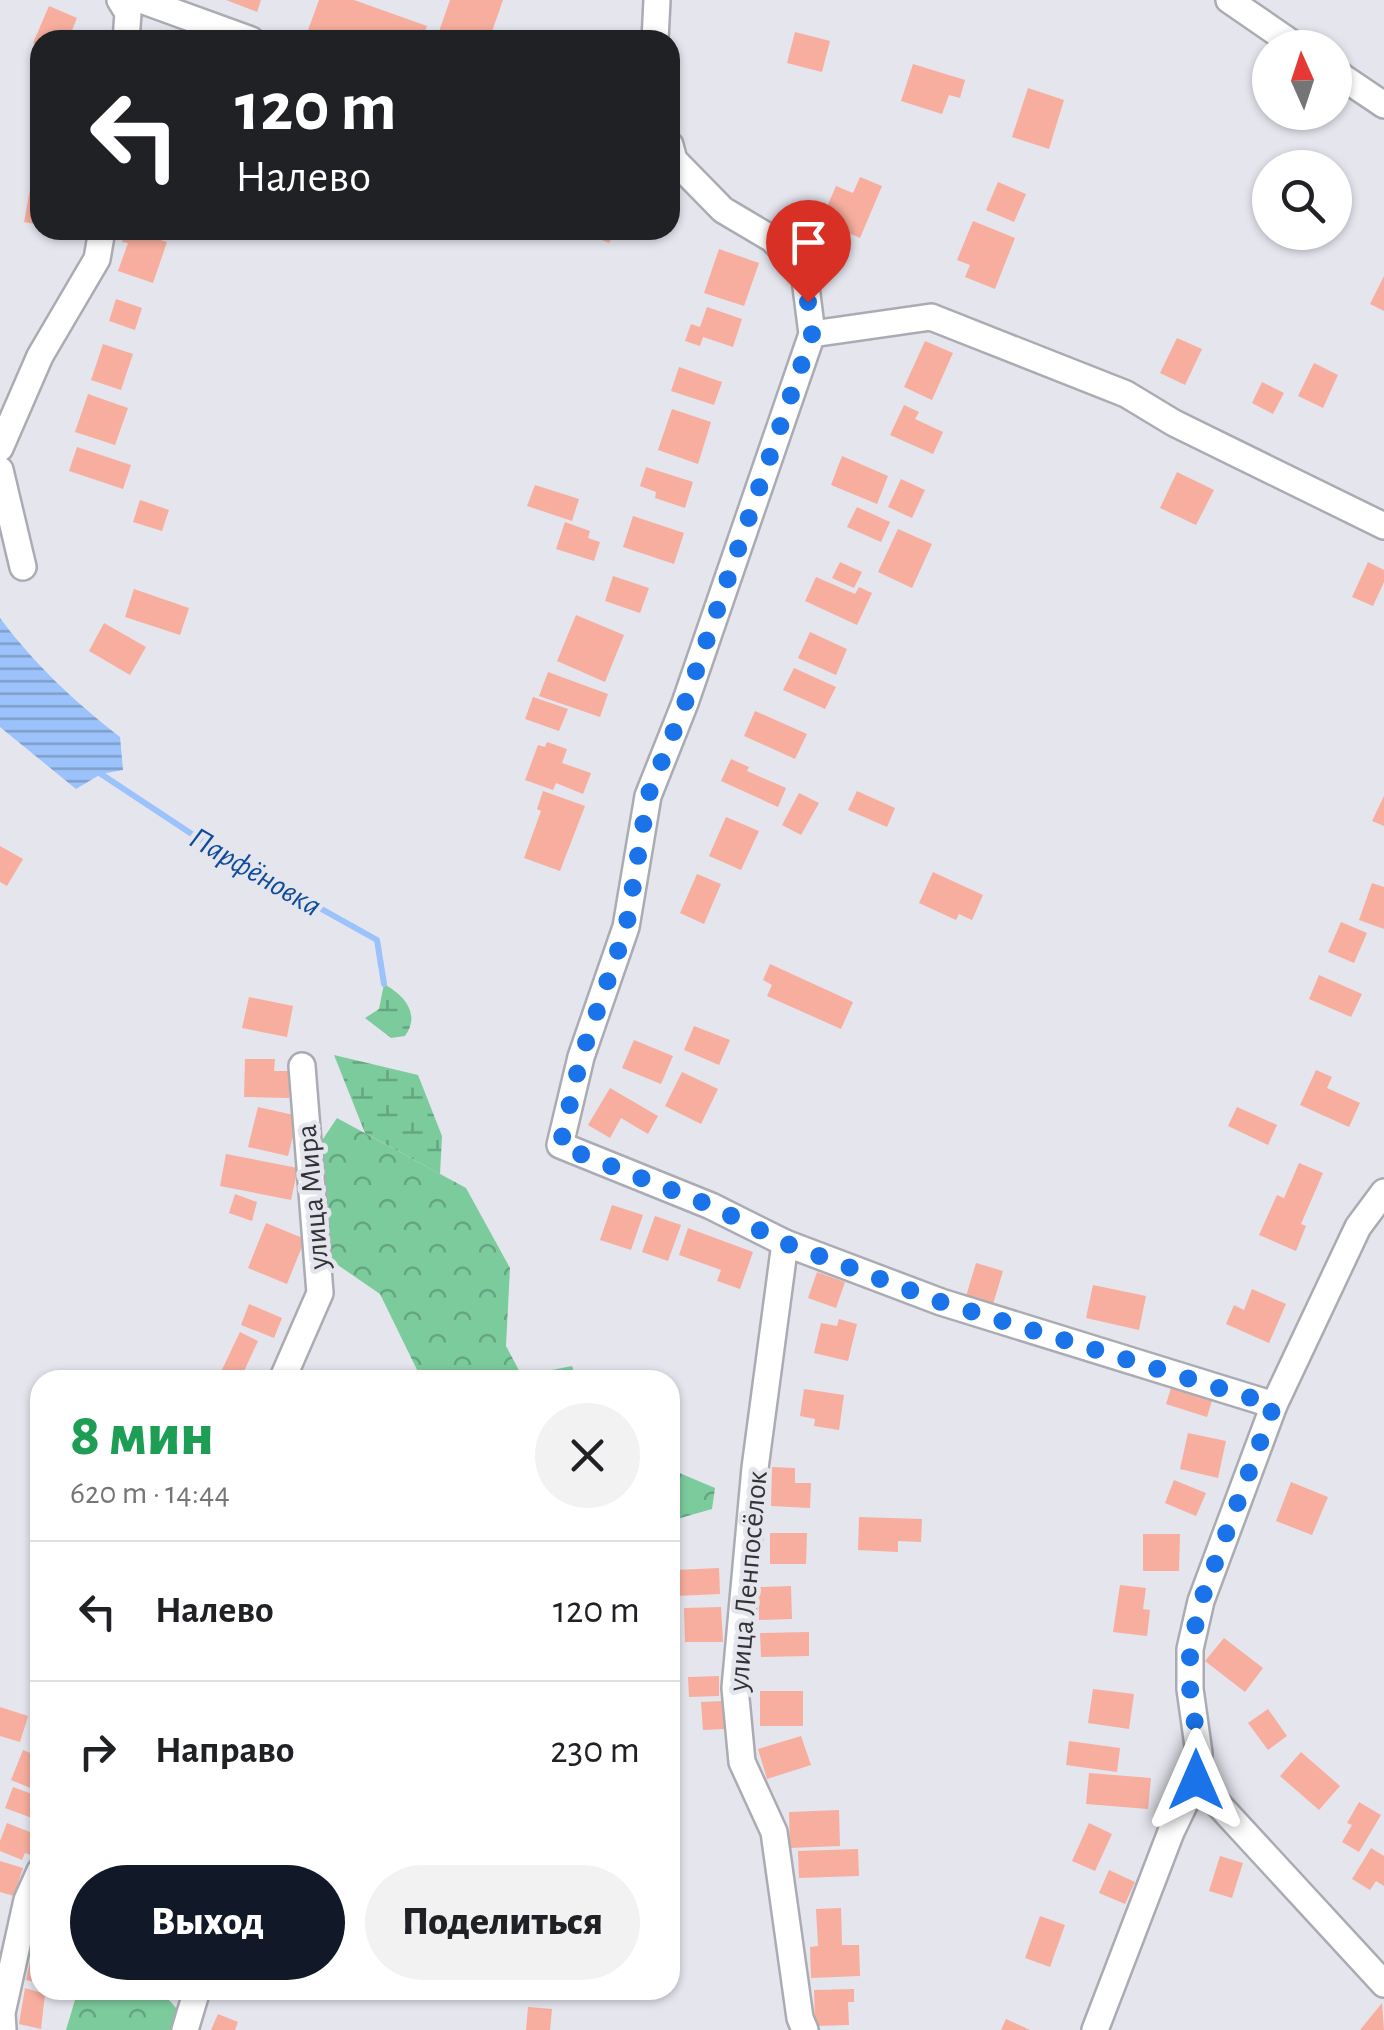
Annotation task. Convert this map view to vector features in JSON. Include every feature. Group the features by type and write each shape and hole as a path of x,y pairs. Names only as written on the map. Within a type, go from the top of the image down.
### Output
{"street":[{"path":"120,0 128,13 127,30"},
{"path":"141,0 224,30"},
{"path":"655,30 656,0"},
{"path":"1229,0 1273,30"},
{"path":"1352,83 1384,105"},
{"path":"680,166 724,210 772,239 804,271 812,334 691,686 648,796 626,928 581,1057 560,1146 712,1206 785,1243 941,1302 1274,1405"},
{"path":"0,448 40,356 97,258 100,240"},
{"path":"812,334 932,318 1126,394 1174,423 1384,526"},
{"path":"0,470 23,567"},
{"name":"улица Мира","path":"286,1370 320,1293 302,1066"},
{"path":"1095,2030 1171,1832 1196,1780 1199,1753 1190,1688 1190,1649 1201,1601 1274,1405 1358,1227 1384,1192"},
{"name":"улица Ленпосёлок","path":"785,1243 756,1468 735,1688 742,1762 774,1832 804,2030"},
{"path":"1196,1780 1384,1984"},
{"path":"3,2030 2,2013 30,1895"},
{"path":"185,2030 194,2000"}],"green space":[{"path":"384,984 398,994 411,1013 405,1036 391,1038 365,1018 379,1009"},
{"path":"334,1055 418,1075 442,1136 440,1174 365,1133"},
{"path":"337,1118 466,1188 510,1268 506,1346 519,1370 417,1370 380,1294 332,1261 319,1145"},
{"path":"680,1473 715,1488 712,1509 680,1518"},
{"path":"75,2000 169,2000 177,2009 174,2030 66,2030"}],"water":[{"path":"0,618 56,682 120,737 123,770 101,774 76,789 0,727"}],"building":[{"path":"226,0 261,0 257,12"},
{"path":"319,0 354,0 427,26 426,30 308,30"},
{"path":"450,0 503,0 492,30 440,30"},
{"path":"49,6 77,18 72,30 39,30"},
{"path":"795,32 830,41 822,72 787,63"},
{"path":"913,64 965,80 960,98 949,95 942,114 901,101"},
{"path":"1028,88 1064,100 1049,149 1012,137"},
{"path":"860,177 882,186 860,238 849,233 844,244 816,232 836,186 853,193"},
{"path":"998,182 1026,194 1014,222 986,210"},
{"path":"30,190 30,223 24,222"},
{"path":"973,221 1015,238 995,289 965,277 970,265 957,260"},
{"path":"122,242 167,242 153,283 118,271 128,243"},
{"path":"719,249 759,263 744,306 704,293"},
{"path":"1384,276 1384,311 1370,304"},
{"path":"116,299 142,308 135,330 109,321"},
{"path":"707,307 742,319 733,347 703,337 700,346 685,341 691,324 700,327"},
{"path":"1177,338 1202,349 1185,385 1160,373"},
{"path":"925,341 953,353 932,400 904,387"},
{"path":"103,344 133,354 121,390 91,380"},
{"path":"1314,363 1338,375 1323,408 1298,396"},
{"path":"679,367 722,382 714,405 671,391"},
{"path":"1262,382 1284,393 1273,414 1252,403"},
{"path":"88,394 128,408 115,445 75,432"},
{"path":"904,405 919,412 915,419 943,432 933,454 890,435"},
{"path":"672,409 711,422 698,464 658,450"},
{"path":"77,447 131,465 123,489 69,471"},
{"path":"842,456 888,476 877,504 831,485"},
{"path":"646,467 693,482 685,508 655,498 656,492 640,486"},
{"path":"1177,472 1214,490 1196,525 1160,508"},
{"path":"901,479 925,490 912,518 888,507"},
{"path":"535,485 579,499 572,521 527,506"},
{"path":"140,500 169,510 162,531 133,522"},
{"path":"857,507 890,522 881,542 847,527"},
{"path":"633,516 684,533 674,564 623,547"},
{"path":"565,522 590,531 588,538 600,542 594,561 556,549"},
{"path":"898,529 932,544 912,588 878,572"},
{"path":"840,562 862,572 854,588 832,578"},
{"path":"1368,562 1384,570 1384,582 1373,606 1352,597"},
{"path":"613,576 649,588 640,613 605,601"},
{"path":"816,577 855,594 859,587 872,593 857,625 805,601"},
{"path":"134,589 189,608 180,635 125,617"},
{"path":"576,615 624,635 605,682 557,661"},
{"path":"104,623 146,647 130,675 89,651"},
{"path":"810,632 847,649 836,675 798,658"},
{"path":"794,668 836,687 825,709 783,690"},
{"path":"548,672 608,694 600,717 539,696"},
{"path":"533,697 568,709 559,731 525,719"},
{"path":"755,711 807,734 795,759 744,736"},
{"path":"547,742 567,749 562,763 591,773 583,794 556,783 553,790 525,780 538,745 545,747"},
{"path":"731,759 749,767 747,771 786,788 778,807 721,781"},
{"path":"543,791 585,806 560,871 524,858 541,811 537,809"},
{"path":"857,791 895,808 887,827 848,810"},
{"path":"799,793 819,803 801,835 782,825"},
{"path":"1384,796 1384,826 1372,821"},
{"path":"726,817 759,831 741,870 709,856"},
{"path":"0,846 23,859 7,886 0,882"},
{"path":"933,872 983,895 972,920 959,914 956,920 919,903"},
{"path":"697,874 721,884 704,924 680,913"},
{"path":"1372,883 1384,887 1384,929 1359,920"},
{"path":"1341,922 1367,933 1354,963 1328,952"},
{"path":"770,964 853,1002 841,1029 767,996 772,985 763,980"},
{"path":"1319,975 1362,994 1351,1017 1309,999"},
{"path":"249,997 293,1006 287,1037 242,1028"},
{"path":"694,1026 730,1040 719,1065 684,1050"},
{"path":"634,1040 673,1056 661,1084 622,1068"},
{"path":"245,1059 275,1059 274,1071 290,1071 289,1098 244,1097"},
{"path":"1316,1070 1332,1077 1327,1088 1360,1103 1349,1127 1300,1105"},
{"path":"682,1072 718,1089 701,1124 665,1106"},
{"path":"610,1088 658,1116 648,1134 621,1118 610,1138 588,1125"},
{"path":"258,1107 298,1116 288,1156 248,1147"},
{"path":"1237,1107 1277,1125 1268,1145 1228,1126"},
{"path":"226,1154 298,1168 291,1200 220,1186"},
{"path":"1299,1163 1323,1173 1301,1224 1306,1226 1296,1251 1259,1235 1277,1195 1284,1198"},
{"path":"235,1194 257,1202 252,1221 229,1213"},
{"path":"612,1205 643,1215 631,1250 600,1240"},
{"path":"655,1216 681,1225 668,1261 642,1252"},
{"path":"266,1223 305,1239 287,1284 248,1268"},
{"path":"688,1228 753,1252 740,1289 717,1281 721,1270 679,1255"},
{"path":"976,1263 1003,1271 991,1311 964,1303"},
{"path":"817,1272 845,1282 836,1308 808,1298"},
{"path":"1093,1285 1146,1296 1139,1330 1086,1318"},
{"path":"1252,1289 1286,1304 1269,1343 1226,1324 1234,1305 1244,1310"},
{"path":"249,1304 282,1318 274,1338 241,1325"},
{"path":"839,1319 857,1324 848,1361 814,1353 821,1323 837,1326"},
{"path":"240,1332 258,1341 245,1370 222,1370"},
{"path":"1173,1382 1214,1394 1207,1417 1166,1404"},
{"path":"804,1389 844,1395 839,1430 814,1426 815,1419 800,1416"},
{"path":"1188,1433 1226,1441 1218,1478 1180,1469"},
{"path":"772,1467 795,1468 795,1483 811,1483 810,1508 771,1506"},
{"path":"1174,1480 1206,1493 1196,1516 1165,1503"},
{"path":"1291,1482 1328,1497 1312,1535 1276,1521"},
{"path":"859,1517 922,1519 921,1542 898,1541 898,1552 858,1550"},
{"path":"770,1533 807,1533 806,1564 770,1564"},
{"path":"1143,1534 1180,1534 1179,1571 1143,1571"},
{"path":"719,1568 720,1594 680,1596 680,1570"},
{"path":"1120,1585 1146,1588 1143,1609 1150,1610 1147,1636 1113,1632"},
{"path":"791,1586 792,1619 759,1620 758,1587"},
{"path":"721,1607 723,1642 685,1642 684,1608"},
{"path":"809,1632 809,1656 761,1657 760,1633"},
{"path":"1224,1638 1263,1668 1245,1692 1205,1661"},
{"path":"719,1676 719,1696 689,1697 688,1677"},
{"path":"1093,1689 1134,1694 1129,1729 1088,1723"},
{"path":"760,1691 803,1691 803,1726 760,1726"},
{"path":"723,1701 725,1729 703,1730 701,1702"},
{"path":"0,1707 28,1716 20,1742 0,1736"},
{"path":"1268,1709 1287,1736 1268,1750 1248,1723"},
{"path":"801,1736 811,1765 767,1779 758,1749"},
{"path":"1069,1741 1120,1748 1117,1772 1066,1765"},
{"path":"23,1750 30,1753 30,1788 11,1780"},
{"path":"1301,1752 1340,1786 1319,1810 1280,1776"},
{"path":"1089,1773 1151,1778 1148,1809 1086,1804"},
{"path":"13,1787 30,1793 30,1817 5,1808"},
{"path":"1359,1802 1381,1815 1359,1852 1342,1842"},
{"path":"839,1810 840,1846 790,1848 789,1812"},
{"path":"7,1823 30,1832 30,1855 25,1853 22,1860 0,1851"},
{"path":"1089,1823 1112,1834 1095,1871 1072,1861"},
{"path":"1371,1848 1384,1856 1384,1886 1376,1881 1370,1890 1352,1879"},
{"path":"858,1849 859,1876 799,1878 798,1851"},
{"path":"1220,1856 1243,1863 1232,1898 1209,1891"},
{"path":"0,1861 23,1868 14,1896 0,1892"},
{"path":"1109,1870 1135,1882 1125,1904 1099,1893"},
{"path":"841,1908 842,1945 859,1945 860,1976 811,1978 810,1947 818,1946 816,1909"},
{"path":"1040,1916 1065,1925 1050,1967 1025,1958"},
{"path":"25,1988 30,1990 30,2000 44,2000 41,2029 19,2024"},
{"path":"854,1989 854,2002 848,2002 849,2025 815,2026 814,1990"},
{"path":"1382,2003 1384,2030 1360,2030"},
{"path":"528,2007 552,2009 550,2030 526,2030"},
{"path":"218,2014 238,2022 235,2030 211,2030"},
{"path":"1006,2019 1030,2030 1001,2030"}],"waterway":[{"name":"Парфёновка","path":"101,774 216,850 377,940 384,984"}],"route":[{"path":"808,302 812,334 685,703 648,796 626,928 581,1057 560,1146 712,1206 785,1243 941,1302 1274,1405 1201,1601 1190,1649 1190,1688 1199,1753 1196,1780"}]}
